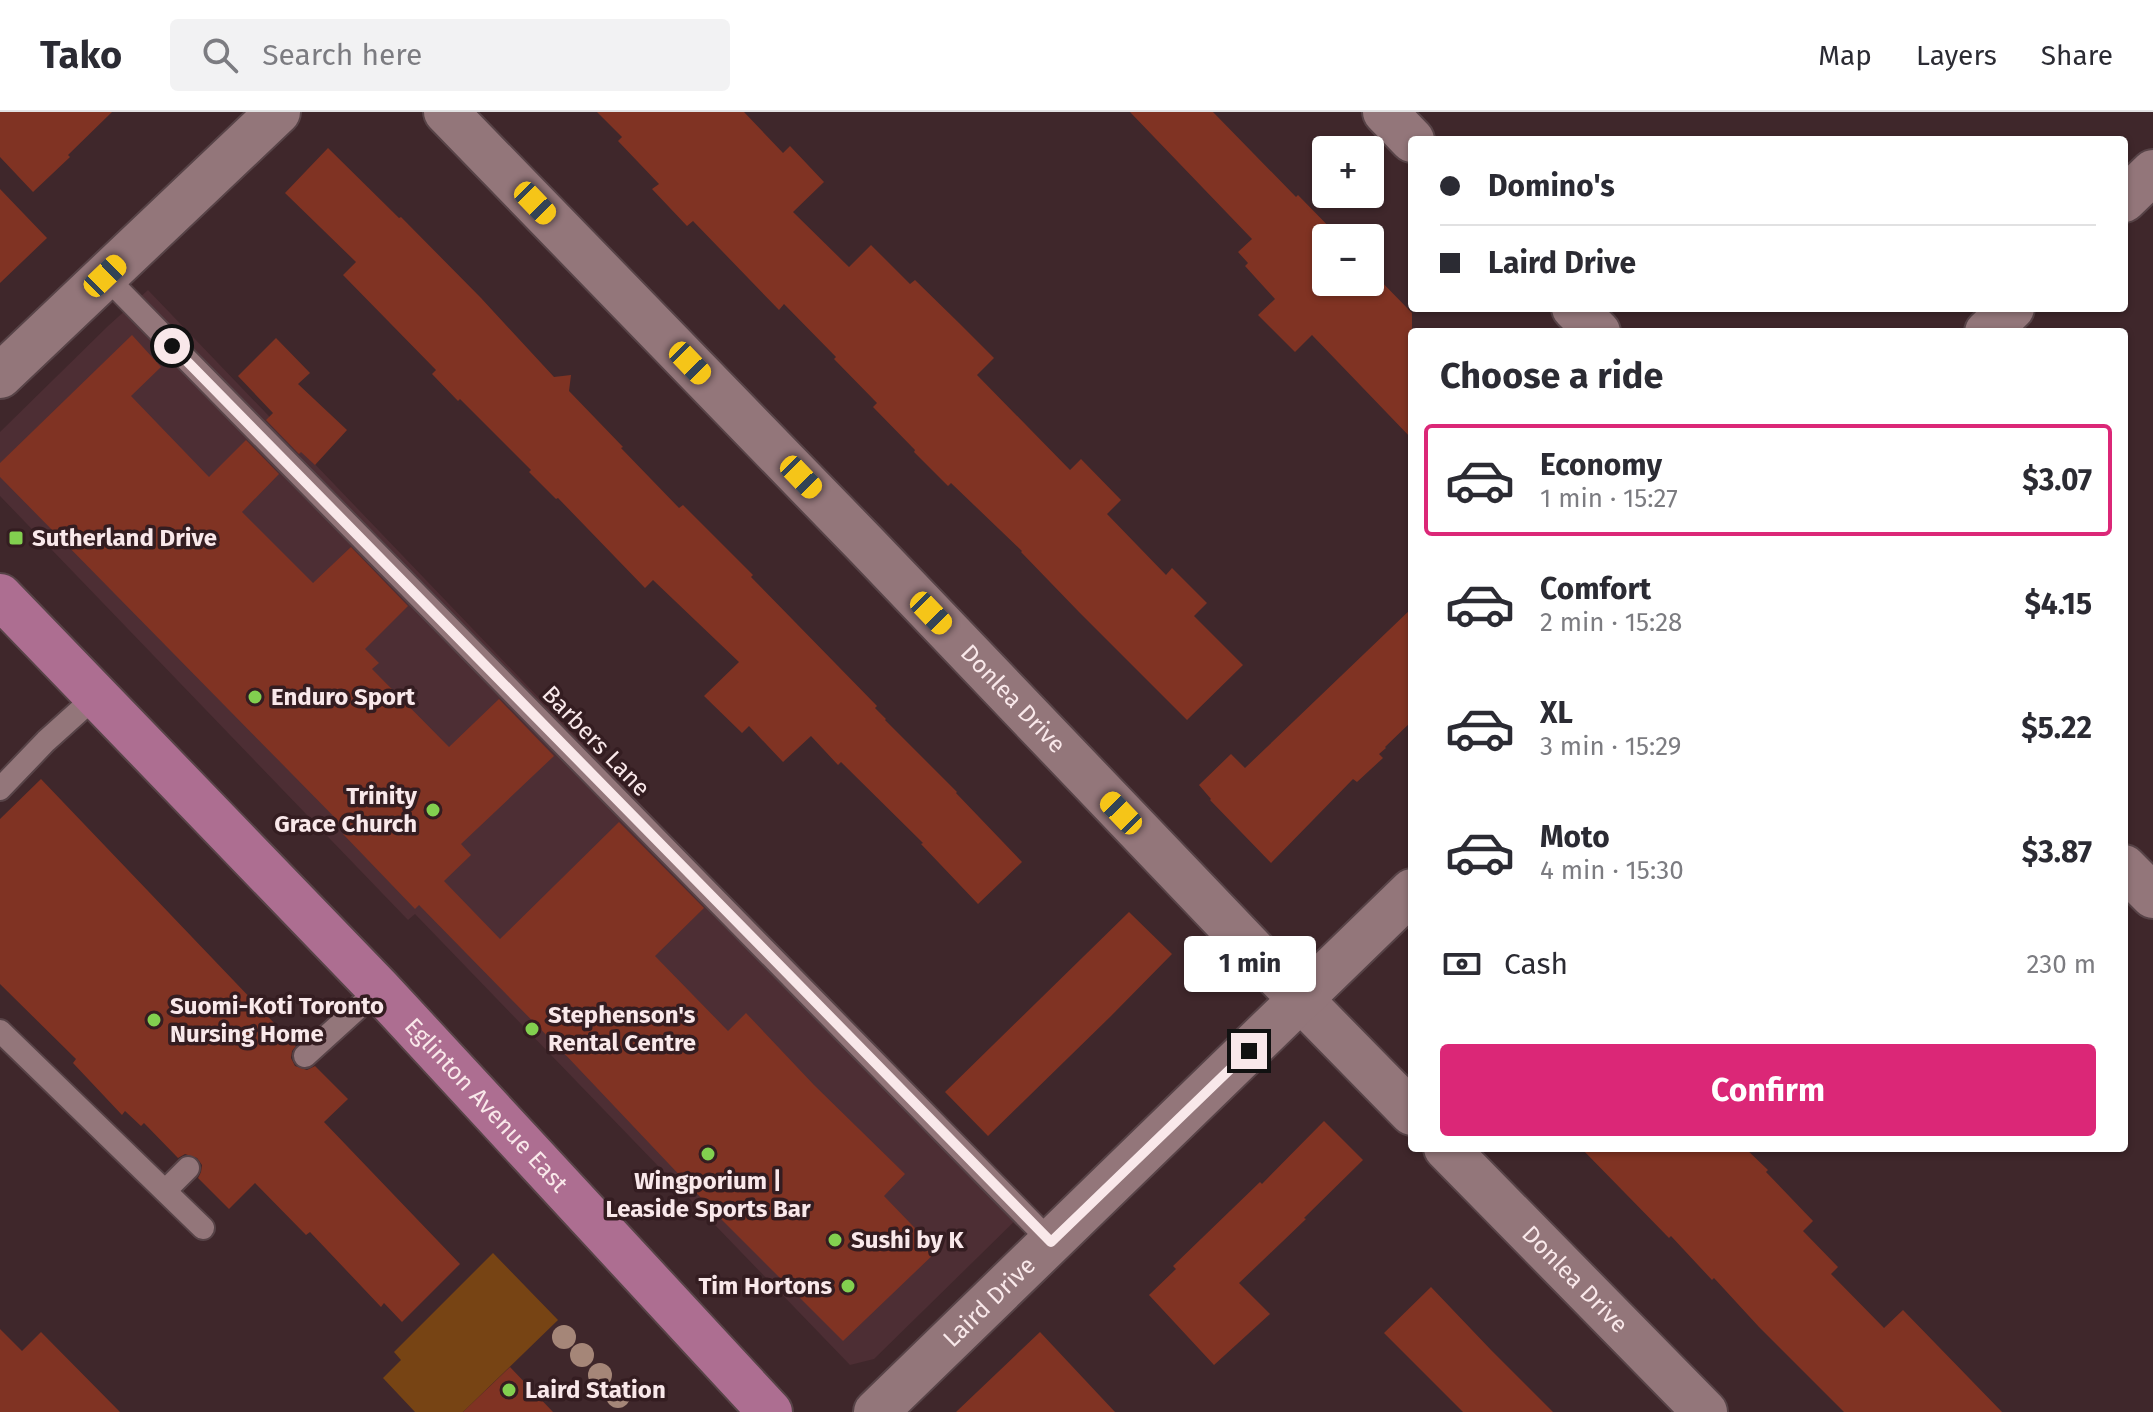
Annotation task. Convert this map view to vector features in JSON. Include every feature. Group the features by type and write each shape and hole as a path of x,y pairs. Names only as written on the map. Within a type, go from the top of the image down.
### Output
{"main road":[{"name":"Eglinton Avenue East","path":"0,596 379,989 770,1412"}],"street":[{"path":"0,376 278,112"},
{"name":"Donlea Drive","path":"446,112 1408,1109"},
{"path":"1385,112 1408,136"},
{"path":"2128,196 2153,172"},
{"path":"1578,312 1594,328"},
{"path":"1991,328 2008,312"},
{"path":"2128,871 2153,896"},
{"name":"Laird Drive","path":"876,1412 1408,895"},
{"name":"Donlea Drive","path":"1450,1152 1705,1412"}],"lane":[{"name":"Barbers Lane","path":"105,276 1051,1242"},
{"path":"0,789 46,741 96,696"},
{"path":"305,1056 379,989"},
{"path":"0,1031 203,1228"},
{"path":"165,1191 188,1168"}],"shaded area":[{"path":"148,290 1028,1208 874,1359 850,1365 415,914 408,920 0,496 0,432"},
{"path":"493,1253 558,1320 463,1412 415,1412 383,1378 401,1360 394,1352"}],"building":[{"path":"0,112 112,112 33,192 0,157"},
{"path":"597,112 744,112 783,153 790,146 824,182 793,212 849,267 871,245 910,284 915,280 994,358 977,375 1070,470 1081,459 1121,500 1107,514 1166,575 1172,568 1207,603 1194,616 1243,665 1187,720 1022,551 914,452 873,407 877,403 784,304 779,310 693,221 687,226 652,189 659,184 618,141 622,137"},
{"path":"1130,112 1213,112 1326,224 1312,224 1312,296 1384,296 1384,284 1412,313 1412,328 1408,328 1408,435 1312,335 1295,352 1258,315 1275,299 1245,266 1248,263 1238,252 1252,239"},
{"path":"328,148 481,298 554,377 571,375 569,391 621,448 679,508 683,505 753,575 751,577 877,706 875,708 885,720 1022,862 978,904 923,843 811,736 783,762 749,726 742,733 704,696 739,662 653,580 645,588 460,399 458,401 432,374 436,370 343,275 356,262 285,193"},
{"path":"0,189 47,238 0,283"},
{"path":"132,335 161,367 131,396 209,477 246,440 279,474 242,512 313,583 351,547 408,606 365,649 379,663 372,669 449,747 499,699 554,756 461,844 471,855 444,881 500,939 619,822 704,908 655,956 728,1031 746,1013 905,1174 884,1196 937,1251 843,1341 419,905 415,909 343,834 348,831 0,477 0,463"},
{"path":"276,338 310,373 298,384 347,430 315,465 301,452 299,454 266,420 273,413 238,376"},
{"path":"1408,612 1408,725 1379,754 1383,758 1357,782 1353,779 1271,863 1199,785 1231,754 1245,768"},
{"name":"Suomi-Koti Toronto Nursing Home","path":"41,779 296,1046 291,1058 295,1066 307,1070 315,1066 348,1099 324,1122 460,1264 402,1322 384,1303 381,1307 310,1232 306,1235 255,1183 229,1209 198,1178 202,1165 197,1158 185,1154 178,1158 144,1123 141,1126 125,1111 122,1115 73,1063 76,1059 0,984 0,819"},
{"path":"1129,912 1172,954 988,1136 945,1092"},
{"path":"1324,1121 1363,1160 1239,1283 1270,1314 1214,1365 1149,1295 1176,1269 1173,1266 1260,1182 1262,1184"},
{"path":"1585,1152 1749,1152 1813,1221 1803,1231 1838,1267 1831,1274 1884,1328 1903,1310 2002,1412 1844,1412 1714,1278 1712,1280 1671,1236 1669,1238"},
{"path":"1431,1287 1553,1412 1463,1412 1384,1333"},
{"path":"0,1329 22,1351 41,1332 120,1412 0,1412"},
{"path":"1040,1332 1115,1412 956,1412"},
{"name":"Laird Station","path":"510,1367 553,1412 463,1412"}],"place":[{"name":"Sutherland Drive","path":"16,538"},
{"name":"Enduro Sport","path":"255,697"},
{"name":"Trinity Grace Church","path":"433,810"},
{"name":"Suomi-Koti Toronto Nursing Home","path":"154,1020"},
{"name":"Stephenson's Rental Centre","path":"532,1029"},
{"name":"Wingporium | Leaside Sports Bar","path":"708,1154"},
{"name":"Sushi by K","path":"835,1240"},
{"name":"Tim Hortons","path":"848,1286"},
{"name":"Laird Station","path":"509,1390"}],"route":[{"path":"172,346 1051,1242 1249,1051"}]}
